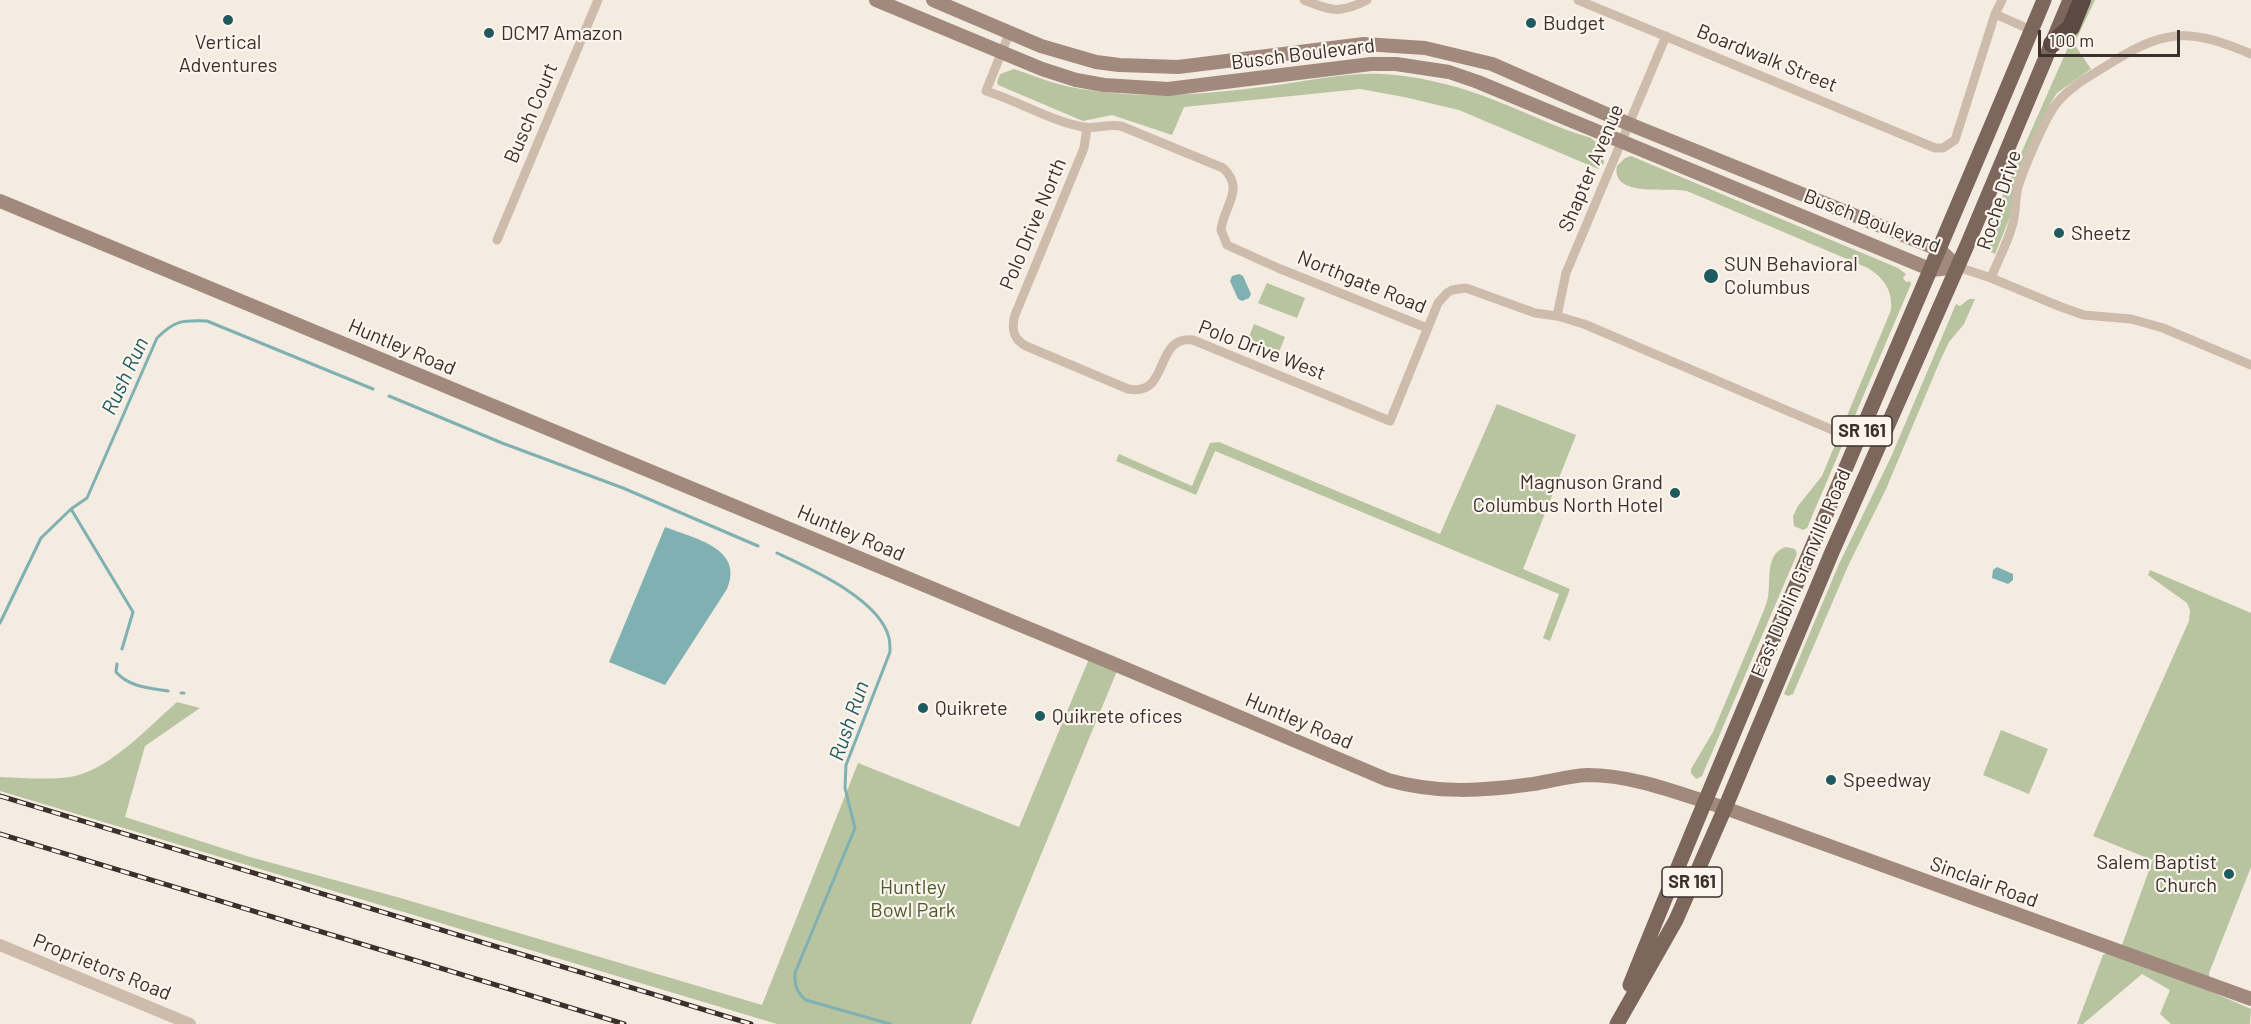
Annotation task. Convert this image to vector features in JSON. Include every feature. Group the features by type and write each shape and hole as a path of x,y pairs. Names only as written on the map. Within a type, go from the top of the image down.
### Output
{"highway":[{"path":"2052,44 2071,27 2082,0"}],"main road":[{"name":"Busch Boulevard","path":"876,0 1042,69 1076,80 1140,88 1197,86 1371,64 1396,64 1449,72 1622,140 1932,270 1958,267"},
{"name":"Busch Boulevard","path":"933,0 1009,34 1086,60 1144,67 1178,67 1364,44 1425,48 1492,64 1629,124 1940,250 1958,267"},
{"name":"East Dublin Granville Road","path":"1615,1024 1704,801 1932,270 2044,0"},
{"name":"East Dublin Granville Road","path":"1615,1024 1676,920 1832,552 1958,267 2070,0"},
{"name":"Huntley Road","path":"0,201 1388,780 1424,789 1462,791 1508,787 1566,777 1607,776 1640,781 1704,801"},
{"name":"Sinclair Road","path":"1704,801 2251,999"}],"street":[{"name":"Busch Court","path":"497,240 598,0"},
{"path":"1304,0 1338,11 1367,0"},
{"name":"Boardwalk Street","path":"1578,0 1935,148 1943,148 1955,140 1995,14"},
{"path":"2002,0 1995,14 2031,30"},
{"name":"Northgate Road","path":"1009,34 986,91 1071,124 1087,128 1111,124 1121,126 1223,168 1230,176 1234,186 1221,224 1221,233 1227,244 1278,268 1427,328 1441,299 1446,293 1459,288 1472,290 1535,314 1557,316 1584,324 1835,431"},
{"name":"Roche Drive","path":"1991,278 2010,232 2018,187 2023,175 2047,120 2056,105 2070,90 2133,49 2164,37 2197,35 2251,54"},
{"name":"Shapter Avenue","path":"1557,316 1566,273 1666,36"},
{"name":"Polo Drive North","path":"1013,333 1015,315 1084,148 1087,128"},
{"path":"1958,267 1991,278 2061,308 2084,315 2131,319 2163,328 2251,364"},
{"name":"Polo Drive West","path":"1013,333 1018,341 1026,345 1134,390 1153,383 1173,344 1182,340 1192,340 1390,421 1427,328"},
{"name":"Proprietors Road","path":"0,945 190,1024"}],"green space":[{"path":"2089,0 2095,0 2074,44 2091,69 2057,93 2050,104 2014,187 2010,217 1995,254 1980,246"},
{"path":"1014,69 1070,87 1145,95 1220,92 1355,74 1408,77 1469,91 1591,138 1603,148 1604,163 1598,169 1459,110 1360,89 1184,107 1172,135 1112,115 1083,121 998,85 1000,74"},
{"path":"1631,156 1898,268 1906,274 1903,278 1906,282 1910,281 1911,284 1807,528 1803,530 1794,526 1793,516 1798,506 1822,476 1891,310 1889,291 1879,276 1868,268 1687,191 1643,189 1622,183 1617,176 1617,166 1625,158"},
{"path":"1267,283 1305,298 1297,318 1258,303"},
{"path":"1969,299 1975,299 1964,324 1949,342 1940,361 1886,489 1848,566 1793,694 1788,696 1784,694 1839,564 1891,457 1956,304 1960,306"},
{"path":"1254,324 1285,337 1279,352 1248,339"},
{"path":"1497,404 1576,435 1523,569 1570,589 1550,641 1543,638 1559,594 1215,451 1196,495 1116,461 1119,454 1192,486 1210,443 1219,442 1440,534"},
{"path":"1786,547 1795,549 1797,554 1702,776 1696,779 1691,769 1713,732 1762,615 1768,597 1772,561 1779,550"},
{"path":"2150,570 2251,613 2251,867 2209,973 2212,992 2251,1009 2250,1024 2171,1024 2160,1014 2170,990 2142,974 2083,1024 2077,1024 2103,955 2122,945 2156,851 2152,860 2093,836 2189,621 2190,610 2187,603 2148,575"},
{"name":"Huntley Bowl Park","path":"1091,654 1119,666 971,1024 777,1024 0,791 0,777 53,778 85,773 127,747 177,702 200,708 145,746 125,817 250,857 397,897 762,1005 858,763 1019,827"},
{"path":"2001,730 2048,749 2029,794 1983,775"}],"water":[{"path":"1239,274 1243,276 1251,294 1249,298 1242,301 1238,299 1230,281 1232,276"},
{"path":"665,527 702,541 723,554 729,564 731,575 727,589 665,685 609,662"},
{"path":"1997,567 2013,574 2013,580 2008,584 1992,578 1993,570"}],"waterway":[{"name":"Rush Run","path":"0,623 41,538 71,509 87,498 157,338 174,324 185,321 207,321 373,389"},
{"name":"Rush Run","path":"389,396 502,443 623,488 758,546"},
{"path":"71,509 133,612 122,649"},
{"name":"Rush Run","path":"777,553 824,576 858,598 883,624 889,638 890,652 846,765 845,788 855,828 795,973 795,985 806,1000 890,1024"},
{"path":"117,664 116,672 127,681 168,691"}],"railway":[{"path":"0,796 751,1024"},
{"path":"0,834 624,1024"}],"place":[{"name":"Vertical Adventures","path":"228,20"},
{"name":"Budget","path":"1531,23"},
{"name":"DCM7 Amazon","path":"489,33"},
{"name":"Sheetz","path":"2059,233"},
{"name":"SUN Behavioral Columbus","path":"1711,276"},
{"name":"Magnuson Grand Columbus North Hotel","path":"1675,493"},
{"name":"Quikrete","path":"923,708"},
{"name":"Quikrete ofices","path":"1040,716"},
{"name":"Speedway","path":"1831,780"},
{"name":"Salem Baptist Church","path":"2229,874"}]}
